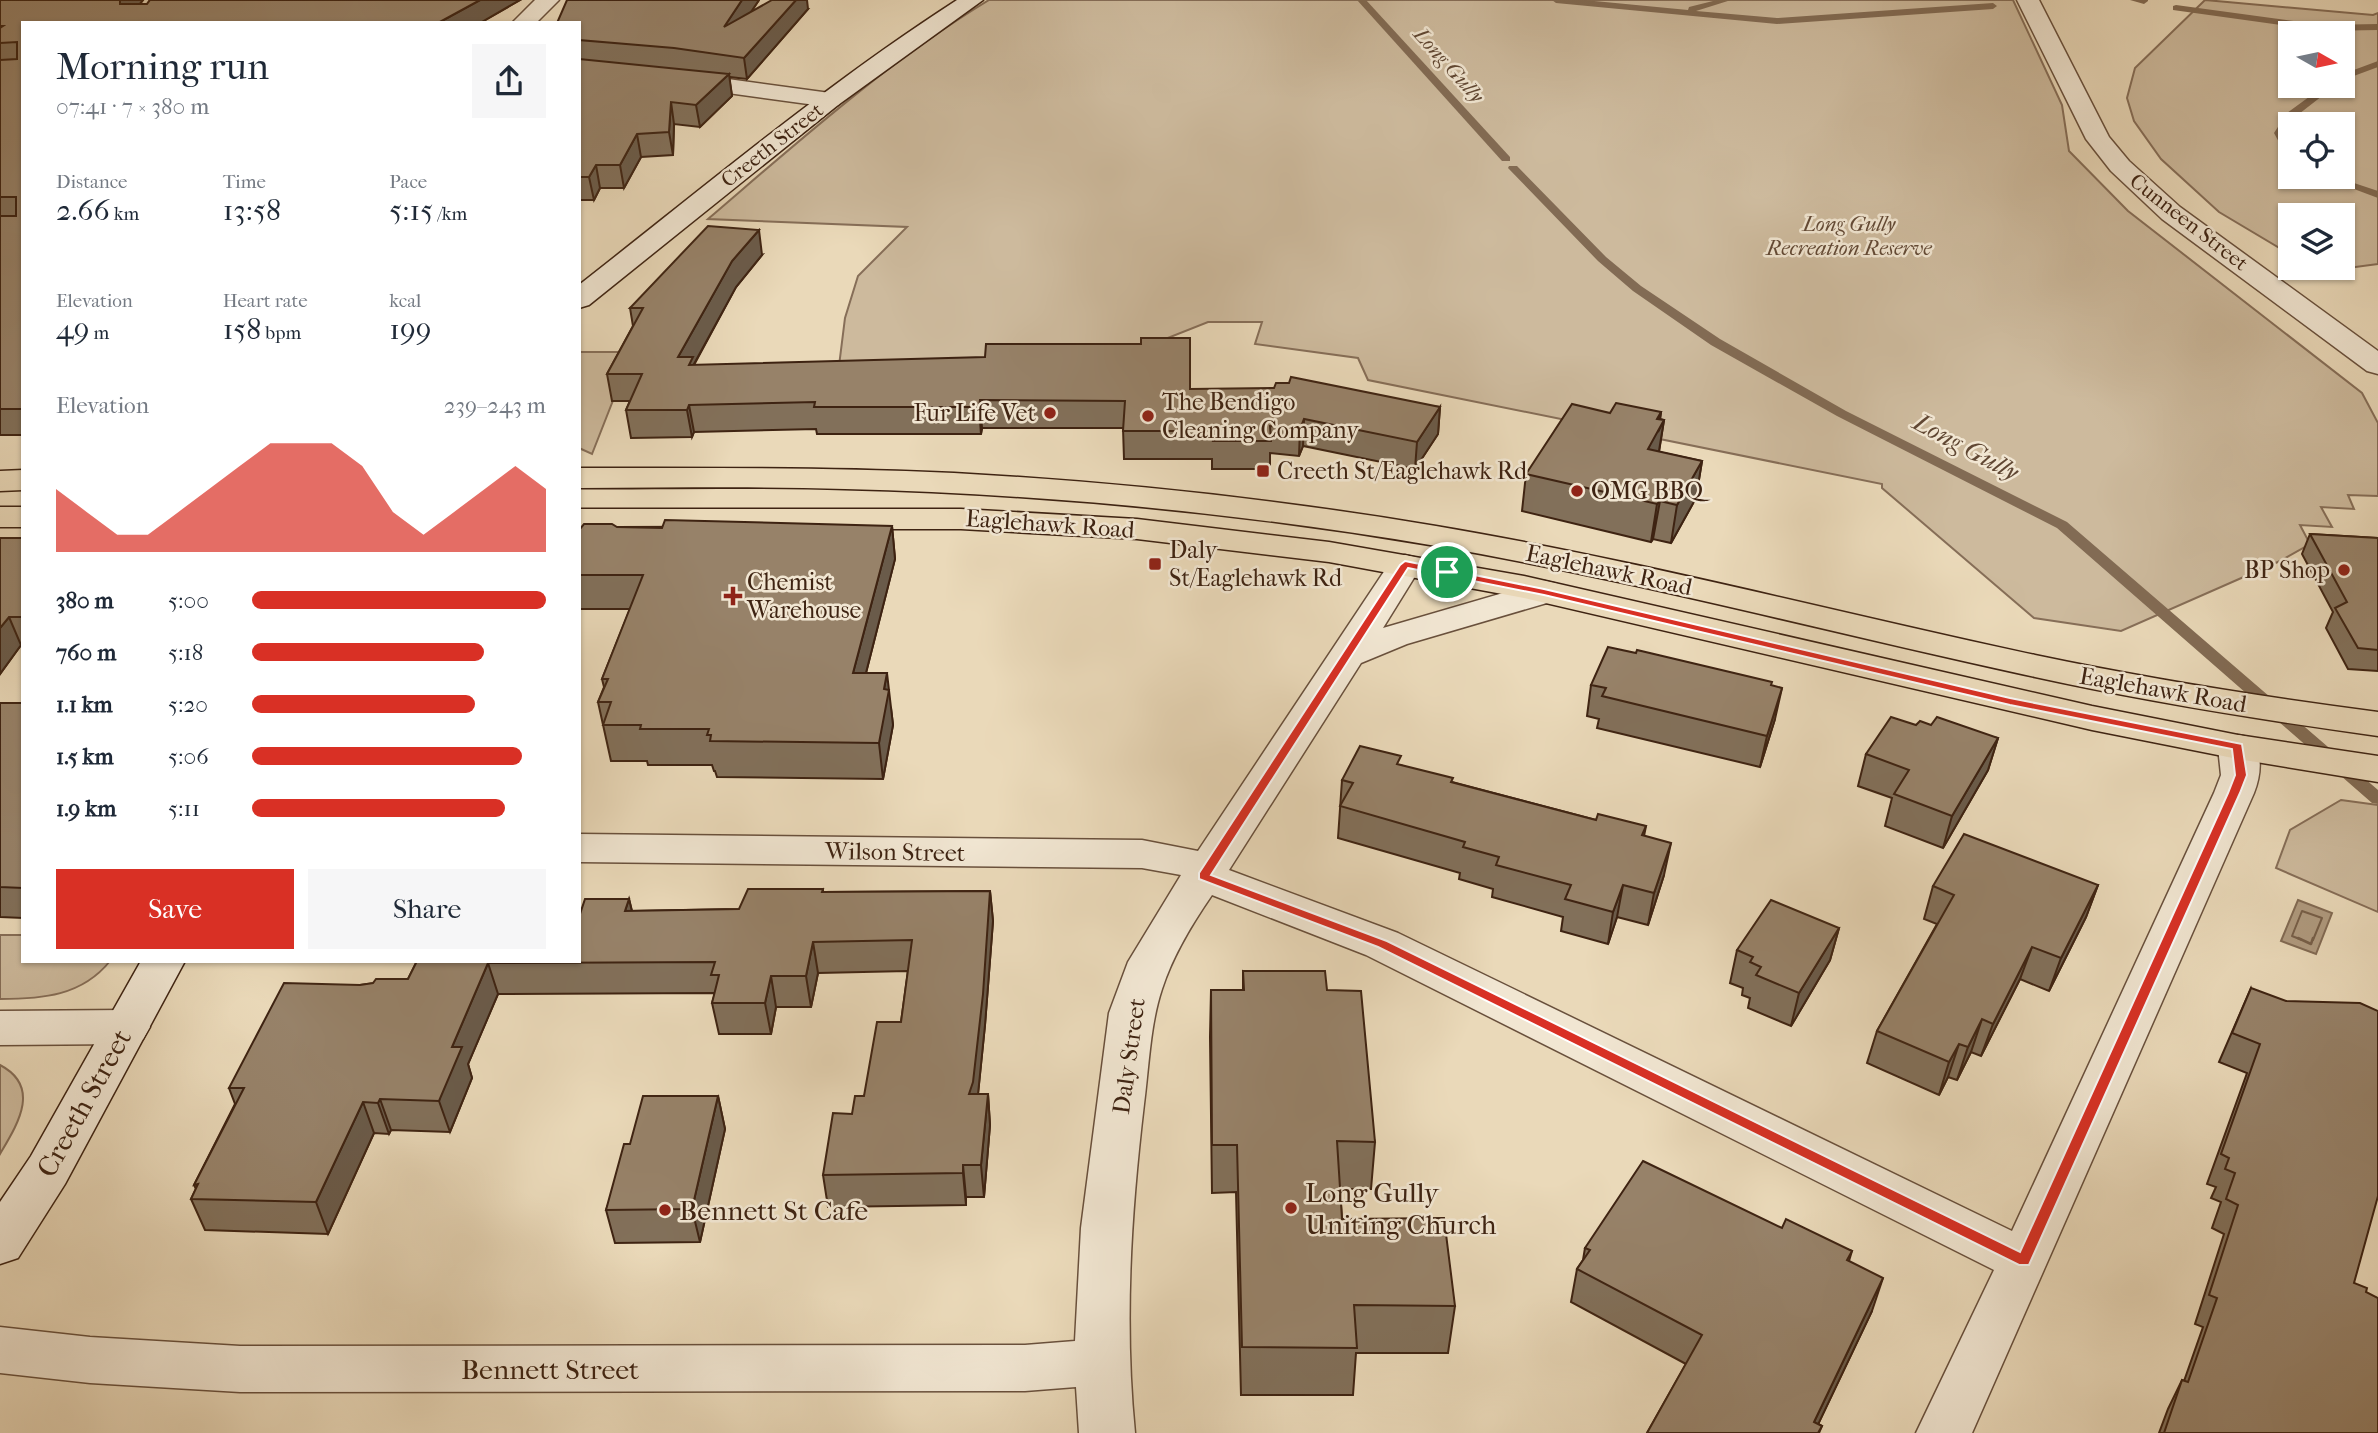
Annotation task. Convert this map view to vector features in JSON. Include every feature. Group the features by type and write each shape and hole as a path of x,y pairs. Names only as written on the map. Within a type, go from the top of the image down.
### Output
{"main road":[{"name":"Eaglehawk Road","path":"581,478 879,480 1002,485 1170,499 1329,519 1499,547 2042,667 2236,725 2295,757 2378,769"},
{"path":"0,481 21,480"},
{"path":"0,517 21,517"},
{"name":"Eaglehawk Road","path":"581,519 878,517 1016,521 1205,536 1405,565 1544,592 2010,701 2236,725 2315,715 2378,724"}],"street":[{"path":"525,21 548,0"},
{"name":"Creeth Street","path":"581,297 830,100 921,33 972,0"},
{"name":"Cunneen Street","path":"2028,0 2085,116 2098,139 2120,166 2171,213 2378,365"},
{"path":"581,70 666,78 830,100"},
{"name":"Daly Street","path":"1107,1433 1101,1362 1107,1232 1132,1013 1143,975 1161,940 1405,565"},
{"path":"1348,655 1416,629 1544,592"},
{"path":"1944,1433 2234,793 2241,775 2236,725"},
{"name":"Wilson Street","path":"581,848 1142,854 1207,872 1382,944 2024,1261"},
{"name":"Creeth Street","path":"0,1243 48,1170 162,963"},
{"path":"0,1028 127,1027"},
{"name":"Bennett Street","path":"0,1350 90,1360 240,1369 1025,1368 1101,1362"}],"green space":[{"name":"Long Gully Recreation Reserve","path":"989,0 2013,0 2062,105 2069,151 2128,211 2362,393 2378,423 2378,496 2348,495 2354,509 2321,507 2332,527 2300,525 2310,544 2280,561 2121,631 2034,618 1882,488 1882,484 1368,380 1358,358 1255,344 1262,322 1208,322 1135,351 839,366 845,318 858,276 907,227 708,219 879,76"},
{"path":"2205,0 2373,15 2378,13 2378,264 2355,267 2355,203 2278,203 2278,247 2219,212 2161,159 2134,121 2127,98 2135,68"},
{"path":"581,352 632,352 592,454 581,449"},
{"path":"2341,800 2378,805 2378,912 2276,868 2290,830"},
{"path":"0,935 21,935 21,963 108,963 87,982 60,993 0,999"},
{"path":"0,1065 13,1074 23,1095 19,1119 0,1154"}],"water":[{"path":"2298,900 2332,913 2316,954 2281,941"}],"building":[{"path":"0,0 120,0 120,4 147,4 150,0 480,0 442,21 21,21 21,409 0,409 0,216 16,216 16,197 0,197 0,60 17,59 17,42 0,43 0,28 3,26 0,26"},
{"path":"567,0 742,0 724,27 772,0 796,0 744,58 674,48 581,40 581,21 558,21"},
{"path":"581,59 729,74 696,105 671,102 669,132 637,134 620,165 596,165 589,177 581,177"},
{"path":"708,226 759,230 732,261 678,357 693,357 689,365 985,357 986,344 1141,344 1141,338 1190,338 1190,389 1274,388 1276,383 1289,383 1291,377 1440,407 1417,442 1304,419 1300,429 1270,426 1271,441 1213,441 1216,431 1123,431 1125,401 980,400 979,407 814,407 815,402 689,405 687,410 626,410 642,374 607,374 643,308 630,308"},
{"path":"1616,403 1661,412 1657,419 1664,420 1648,449 1702,461 1677,505 1660,501 1657,504 1526,474 1572,404 1610,413"},
{"path":"665,520 892,526 853,673 887,673 884,689 889,690 879,743 710,741 711,735 707,735 709,729 640,729 641,725 603,725 611,702 598,702 608,679 602,679 643,575 581,575 581,528 584,524 612,524 617,527 662,528"},
{"path":"2310,534 2378,538 2378,650 2358,648 2335,608 2347,602"},
{"path":"0,538 21,538 21,617 9,617 0,628"},
{"path":"1608,647 1636,653 1637,650 1772,682 1771,685 1782,688 1767,736 1602,696 1606,688 1591,685"},
{"path":"0,703 21,703 21,888 0,887"},
{"path":"1891,717 1916,725 1920,721 1931,725 1937,717 1998,738 1952,816 1894,794 1909,770 1866,754"},
{"path":"1360,746 1401,756 1397,764 1453,778 1451,782 1596,820 1598,814 1646,826 1642,835 1671,843 1654,893 1623,885 1613,912 1565,899 1571,885 1496,865 1499,857 1463,847 1465,842 1340,806 1353,783 1342,780"},
{"path":"1964,834 2098,885 2061,958 2032,947 1993,1024 1982,1019 1968,1047 1959,1044 1949,1062 1877,1031 1954,895 1933,886"},
{"path":"748,889 823,889 822,892 990,891 983,994 973,1082 969,1094 988,1094 981,1165 963,1165 963,1173 823,1175 833,1113 852,1114 855,1096 864,1096 877,1022 901,1022 912,940 813,942 806,976 771,976 765,1003 712,1003 719,975 711,975 715,962 581,963 581,911 585,899 629,899 625,911 739,909"},
{"path":"1771,900 1839,928 1799,993 1756,975 1761,967 1750,962 1753,957 1737,950"},
{"path":"416,963 488,963 452,1047 462,1047 439,1101 380,1099 378,1103 363,1102 316,1202 191,1199 198,1184 194,1185 244,1088 229,1088 284,983 360,985 373,983 376,979 408,979"},
{"name":"Long Gully Uniting Church","path":"1243,971 1325,971 1327,990 1361,991 1375,1142 1337,1141 1342,1219 1444,1218 1455,1306 1354,1305 1357,1348 1242,1347 1237,1145 1212,1145 1211,990 1244,990"},
{"path":"2251,988 2286,1001 2360,1003 2378,1011 2378,1196 2354,1283 2367,1288 2366,1292 2378,1298 2378,1433 2164,1433 2182,1380 2188,1382 2217,1298 2209,1295 2238,1205 2226,1199 2235,1173 2225,1169 2229,1158 2221,1154 2260,1044 2232,1033"},
{"path":"643,1096 718,1096 692,1209 606,1210 624,1144 630,1144"},
{"path":"1643,1161 1782,1228 1786,1219 1852,1251 1847,1260 1883,1278 1814,1422 1822,1426 1818,1433 1647,1433 1702,1335 1577,1269 1590,1250 1585,1248"}],"waterway":[{"name":"Long Gully","path":"1361,0 1506,159"},
{"path":"1556,0 1777,21 1993,6"},
{"path":"1692,9 1727,0"},
{"path":"2134,0 2144,1"},
{"path":"2176,8 2323,28 2378,27"},
{"path":"2356,72 2378,64"},
{"path":"2295,112 2314,98"},
{"name":"Long Gully","path":"1513,168 1556,215 1602,259 1675,316 1757,367 1842,413 2062,525 2378,799"},
{"path":"2355,187 2378,195"}],"place":[{"name":"Fur Life Vet","path":"1050,413"},
{"name":"The Bendigo Cleaning Company","path":"1148,416"},
{"name":"Creeth St/Eaglehawk Rd","path":"1263,471"},
{"name":"OMG BBQ","path":"1577,491"},
{"name":"Daly St/Eaglehawk Rd","path":"1155,564"},
{"name":"BP Shop","path":"2344,570"},
{"name":"Chemist Warehouse","path":"733,596"},
{"name":"Long Gully Uniting Church","path":"1291,1208"},
{"name":"Bennett St Cafe","path":"665,1210"}],"route":[{"path":"1405,565 1447,572 1544,592 2010,701 2238,747 2241,775 2234,793 2024,1261 1382,944 1204,876 1405,565"}]}
